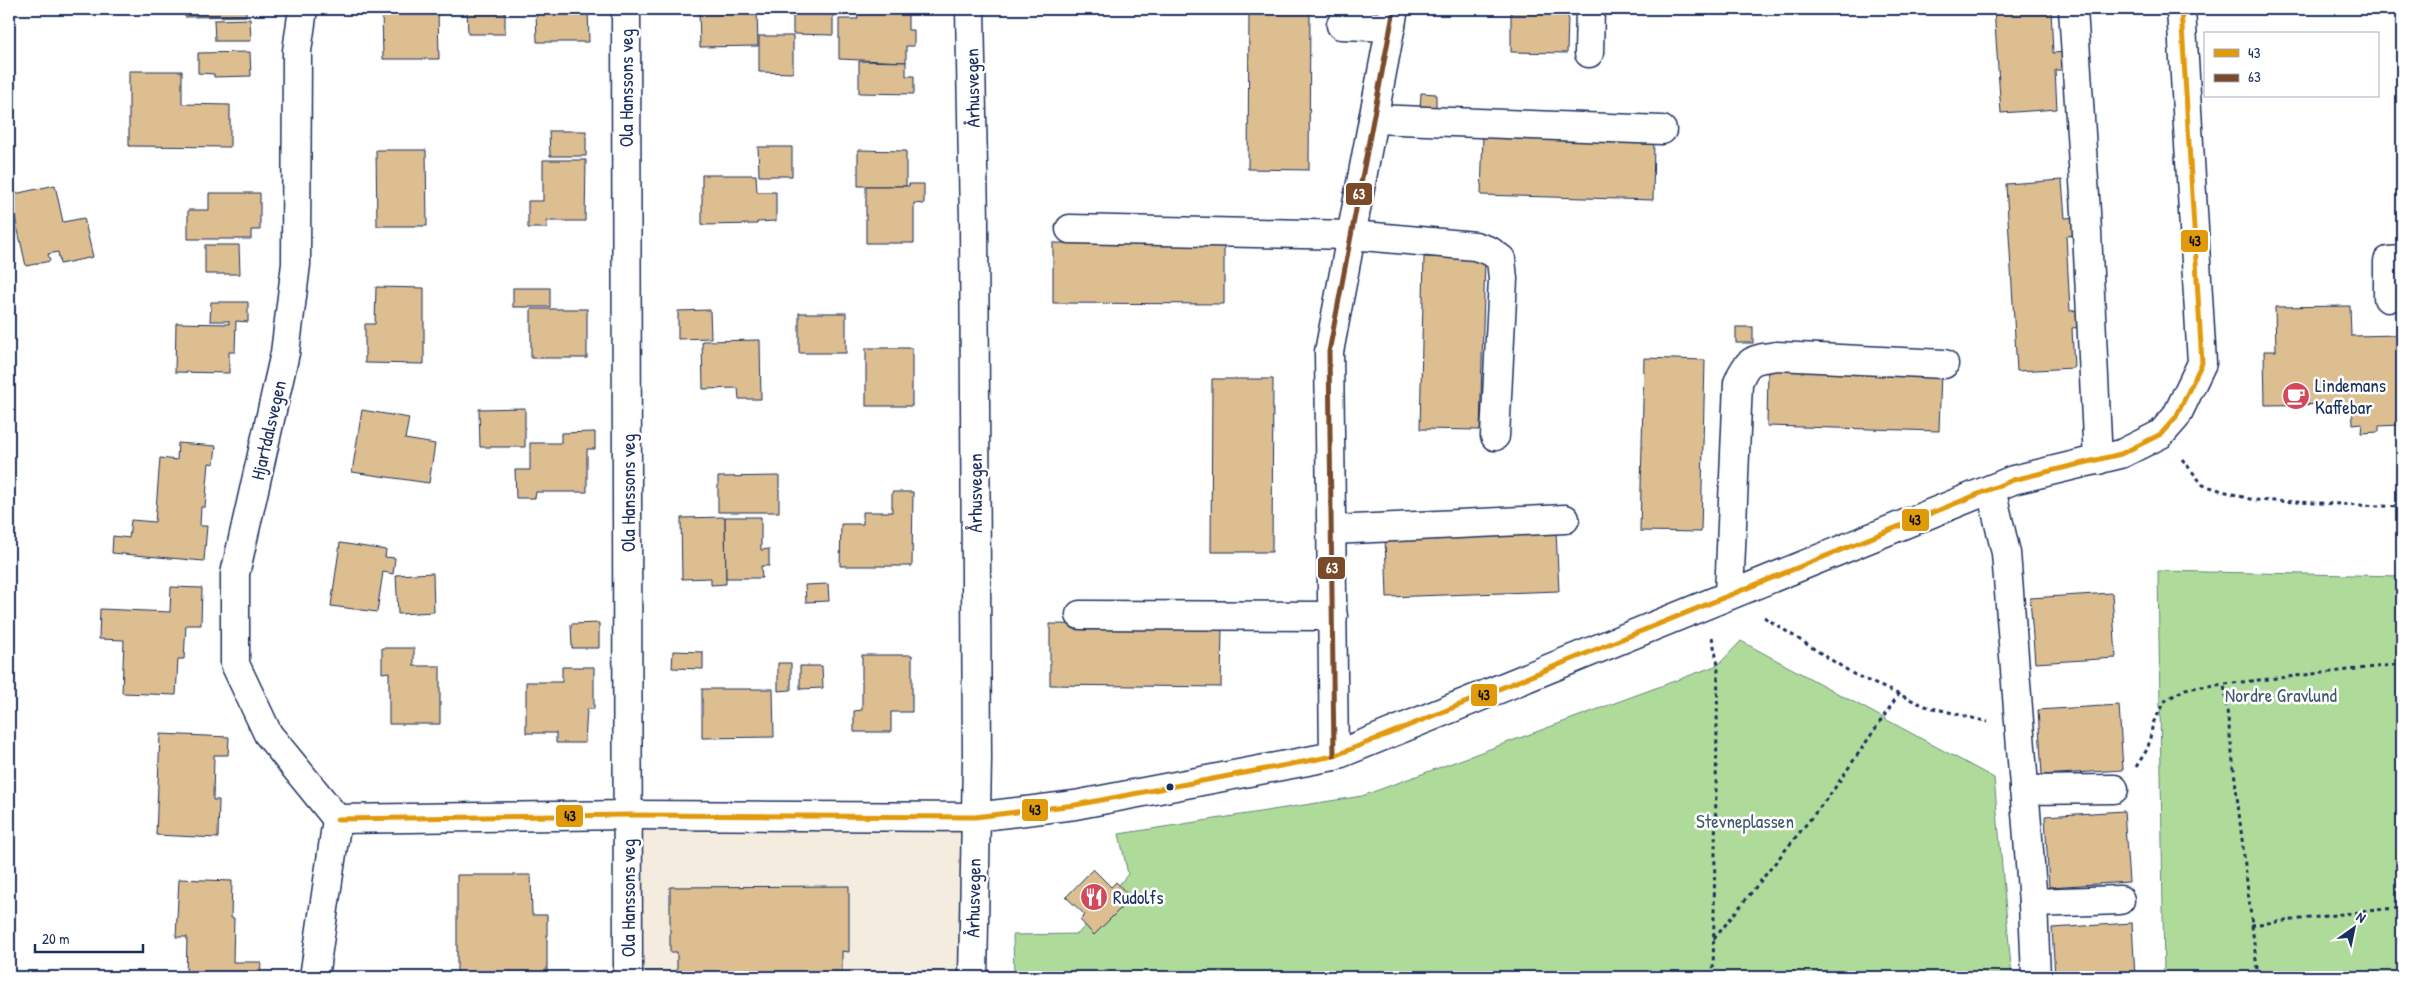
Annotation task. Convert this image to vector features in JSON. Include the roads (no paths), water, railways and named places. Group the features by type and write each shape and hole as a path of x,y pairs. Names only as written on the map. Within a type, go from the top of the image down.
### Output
{"street":[{"name":"Hjartdalsvegen","path":"303,9 297,51 296,264 285,353 235,574 235,664 268,734 336,819"},
{"name":"Ola Hanssons veg","path":"626,9 628,977"},
{"name":"Århusvegen","path":"970,9 974,240 977,740 974,818 973,977"},
{"path":"1589,54 1590,9"},
{"path":"2073,9 2086,212 2098,460"},
{"path":"314,977 336,819 629,815 974,818 1075,805 1334,756 2013,480 2121,454 2161,434 2176,417 2202,363 2181,9"},
{"path":"1334,756 1329,352 1392,18 1341,25"},
{"path":"1373,119 1662,130"},
{"path":"1070,229 1352,235 1475,246 1490,250 1501,259 1504,279 1494,436"},
{"path":"2388,298 2388,261 2402,260"},
{"path":"1717,600 1738,383 1743,368 1754,358 1777,356 1944,364"},
{"path":"1991,489 2006,553 2033,903 2036,977"},
{"path":"1332,530 1566,519"},
{"path":"1080,615 1333,616"},
{"path":"2024,790 2114,789"},
{"path":"2033,903 2120,900"}],"place":[{"name":"Lindemans Kaffebar","path":"2296,396"},
{"name":"Rudolfs","path":"1094,897"}],"park label":[{"name":"Nordre Gravlund","path":"2281,695"},
{"name":"Stevneplassen","path":"1745,821"}]}
